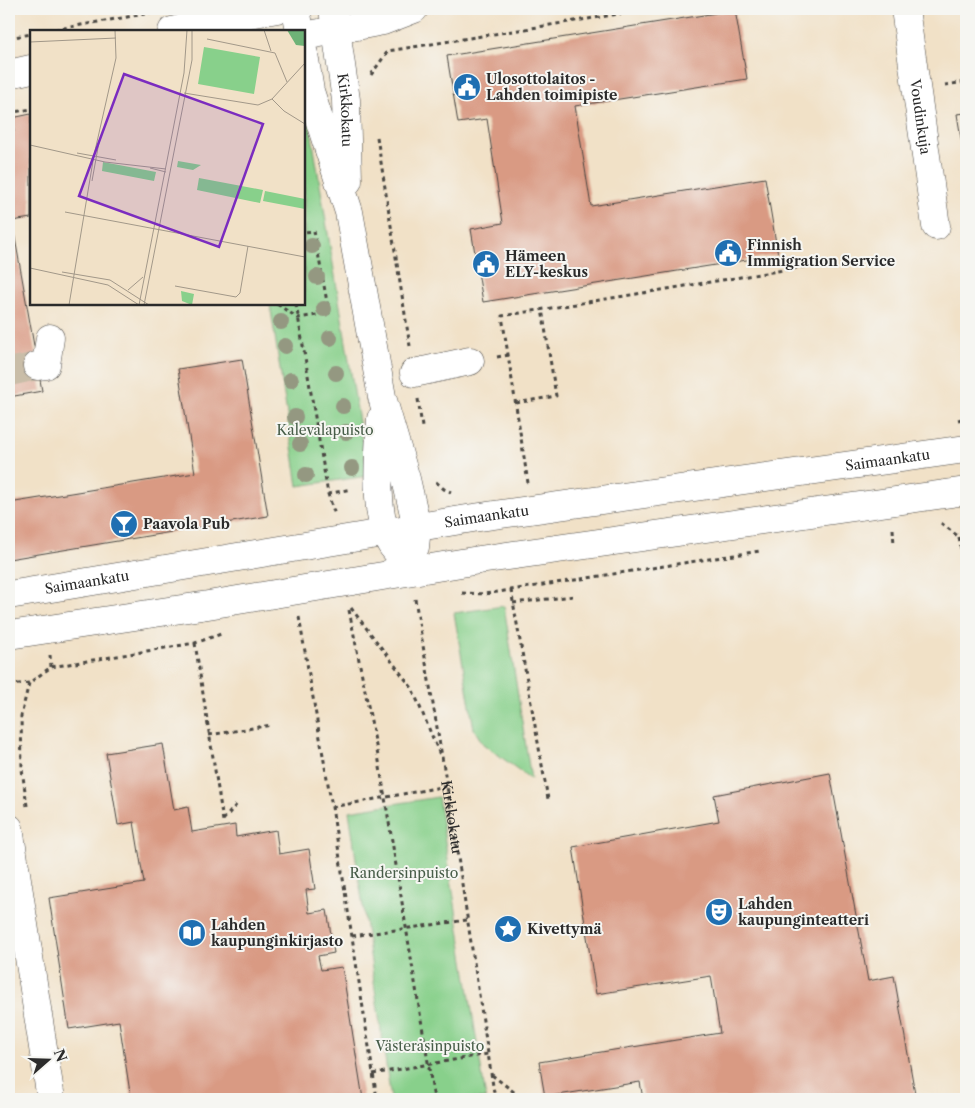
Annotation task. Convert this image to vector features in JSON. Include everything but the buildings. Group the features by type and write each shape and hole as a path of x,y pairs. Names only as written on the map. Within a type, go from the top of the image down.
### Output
{"main road":[{"path":"163,22 206,22 277,9"},
{"path":"296,9 300,30"},
{"path":"305,35 334,20 383,21 414,9"},
{"name":"Voudinkuja","path":"905,9 936,226"},
{"name":"Kirkkokatu","path":"334,20 345,84 349,212"},
{"name":"Kirkkokatu","path":"305,60 310,91 349,212 382,397 406,479 417,527 415,547 408,567"},
{"path":"9,74 30,69"},
{"path":"37,366 46,365 50,338"},
{"path":"414,374 470,362"},
{"name":"Kirkkokatu","path":"382,397 378,484 384,532 393,548 408,567"},
{"name":"Saimaankatu","path":"9,595 384,532 966,449"},
{"path":"9,635 208,605 408,567 966,491"},
{"path":"9,828 15,910 51,1099"}],"path":[{"path":"345,84 368,79 388,51 650,9"},
{"path":"60,30 163,22"},
{"path":"9,38 30,34"},
{"path":"945,85 966,82"},
{"path":"9,113 30,109"},
{"path":"375,128 422,429"},
{"path":"278,305 298,318 329,313 314,231 305,232"},
{"path":"528,489 502,316 808,266"},
{"path":"296,305 328,494"},
{"path":"516,403 556,396 542,309"},
{"path":"940,522 959,537 966,577"},
{"path":"894,546 893,530 902,528"},
{"path":"959,537 966,536"},
{"path":"455,592 485,594 765,550"},
{"path":"510,590 548,799"},
{"name":"Kirkkokatu","path":"421,595 414,596 443,761 495,1099"},
{"path":"513,603 574,596"},
{"path":"434,1099 384,798 348,604 412,688 443,761"},
{"path":"298,614 332,807 377,1099"},
{"path":"9,685 29,683 51,667 195,644 229,630"},
{"path":"195,644 223,821 237,804"},
{"path":"209,735 272,725"},
{"path":"332,807 447,786"},
{"path":"352,936 467,920"},
{"path":"373,1074 488,1054"},
{"path":"491,1075 523,1099"}],"green space":[{"name":"Kalevalapuisto","path":"305,94 368,476 298,486 270,305 305,305"},
{"path":"504,606 531,779 483,744 474,729 454,613"},
{"path":"438,797 486,1099 391,1099 349,811"}],"tunnel":[{"path":"9,372 37,366"}],"place":[{"name":"Ulosottolaitos - Lahden toimipiste","path":"467,87"},
{"name":"Finnish Immigration Service","path":"728,253"},
{"name":"Hämeen ELY-keskus","path":"486,264"},
{"name":"Paavola Pub","path":"124,524"},
{"name":"Lahden kaupunginteatteri","path":"719,912"},
{"name":"Kivettymä","path":"508,929"},
{"name":"Lahden kaupunginkirjasto","path":"192,933"}],"park label":[{"name":"Randersinpuisto","path":"404,873"},
{"name":"Västeråsinpuisto","path":"430,1046"}]}
